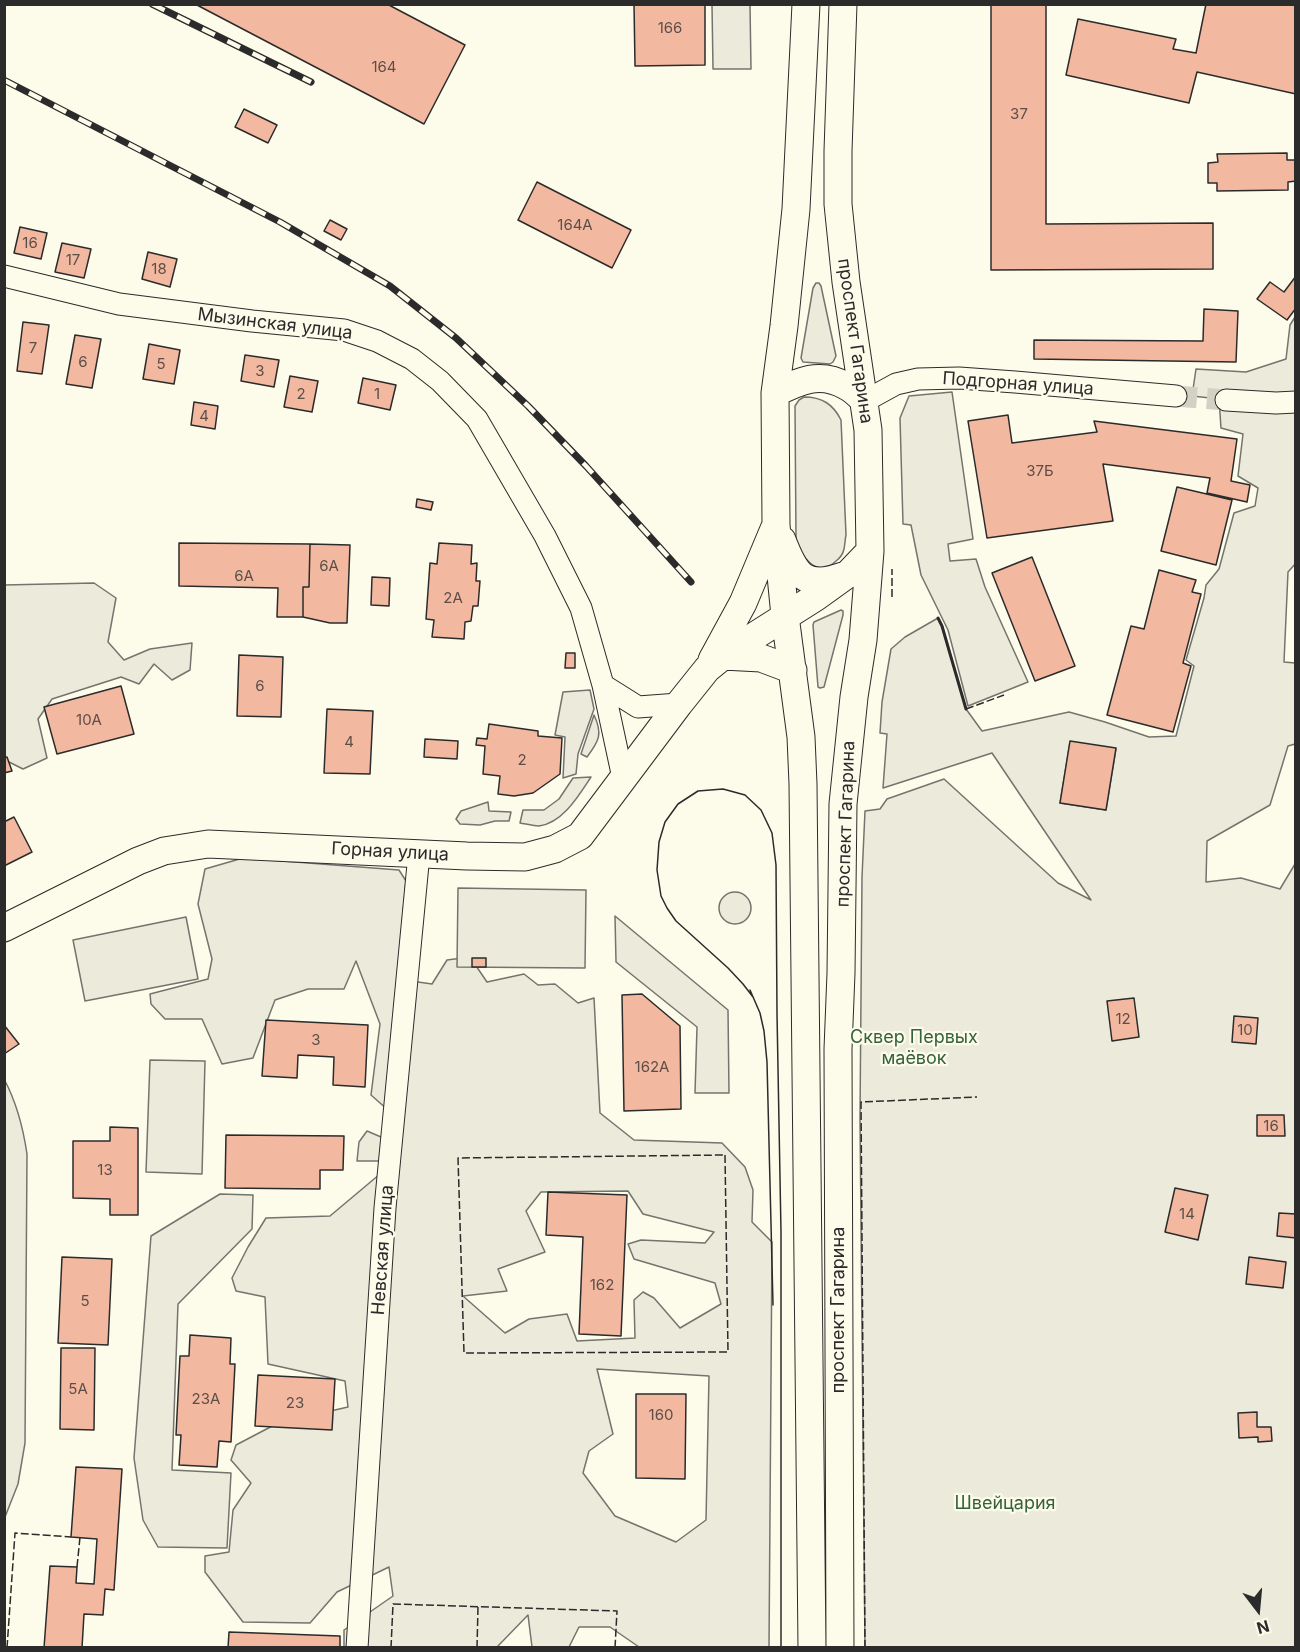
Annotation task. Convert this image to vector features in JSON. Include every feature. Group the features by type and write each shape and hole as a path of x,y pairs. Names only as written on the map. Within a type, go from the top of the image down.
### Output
{"main road":[{"name":"проспект Гагарина","path":"806,4 796,209 775,393 776,525 801,737 803,783 812,1647"},
{"name":"проспект Гагарина","path":"840,1647 838,1049 843,804 854,697 863,640 870,551 868,430 846,282 838,204 843,4"},
{"path":"775,393 802,380 827,378 847,386 865,400"},
{"name":"проспект Гагарина","path":"776,525 789,560 804,578 819,582 848,574"},
{"name":"Горная улица","path":"4,928 138,861 164,851 207,844 525,857 555,849 580,836 679,704 715,662 776,525"},
{"name":"Горная улица","path":"715,662 816,597 848,574 870,551"},
{"path":"715,662 761,658 793,670"}],"street":[{"name":"Мызинская улица","path":"4,276 119,304 344,330 377,341 411,359 440,381 477,419 545,536 581,608 603,685 623,778"},
{"name":"Подгорная улица","path":"865,400 896,384 918,380 959,378 1176,396"},
{"path":"1226,400 1296,402"},
{"path":"603,685 638,707 679,704"},
{"name":"Невская улица","path":"357,1647 386,1208 418,854"}],"green space":[{"path":"816,283 821,286 836,356 830,364 803,362 801,358 813,288"},
{"path":"1295,317 1296,563 1288,572 1284,662 1295,663 1295,744 1288,746 1270,805 1207,841 1206,882 1241,878 1280,889 1295,864 1295,1647 865,1648 860,1119 862,877 865,811 880,809 887,799 944,779 1058,883 1091,900 992,753 883,788 887,734 880,733 882,702 891,649 905,637 938,618 966,709 982,731 1069,712 1149,737 1176,736 1194,666 1186,660 1206,585 1219,569 1234,513 1255,506 1258,488 1238,476 1243,434 1221,428 1219,399 1192,396 1196,369 1246,372 1286,359 1290,325","holes":["1070,742 1116,749 1106,810 1060,803"]},
{"path":"804,397 816,398 826,403 841,420 846,535 841,556 823,568 811,564 801,552 796,539 795,406"},
{"path":"94,583 116,598 108,642 124,660 150,649 192,643 190,670 172,680 154,664 139,684 121,677 52,699 38,719 47,758 23,769 5,760 4,585"},
{"path":"841,610 843,615 824,687 820,688 818,687 813,625 814,622"},
{"path":"594,715 599,732 587,757 581,754"},
{"path":"591,777 570,807 556,820 539,826 520,823 523,810 544,810 559,799 573,778"},
{"path":"488,802 489,811 511,812 509,821 495,821 480,825 460,824 456,819 461,811"},
{"path":"243,858 399,870 406,881 397,979 432,984 447,960 470,957 487,982 524,974 538,985 555,984 578,1003 594,998 600,1113 634,1140 722,1143 745,1167 753,1190 752,1222 772,1242 769,1647 639,1647 610,1627 579,1627 569,1647 532,1647 528,1615 497,1647 344,1647 344,1630 393,1596 389,1567 337,1592 310,1623 243,1622 205,1572 205,1556 229,1552 233,1510 251,1483 231,1460 236,1445 278,1423 348,1407 345,1381 268,1364 265,1297 236,1291 232,1278 266,1218 330,1216 380,1174 381,1161 357,1161 359,1142 367,1131 381,1137 397,1118 371,1095 380,1024 356,961 344,989 308,989 275,1000 253,1058 222,1064 202,1019 165,1019 151,1004 150,994 208,979 212,959 198,904 205,869","holes":["628,1191 643,1214 714,1232 705,1243 641,1240 628,1244 634,1259 715,1283 721,1304 680,1328 654,1298 643,1292 634,1300 635,1338 577,1341 567,1314 529,1319 505,1333 463,1296 507,1291 498,1269 545,1252 526,1211 541,1192","597,1369 709,1376 706,1520 676,1542 615,1516 583,1473 589,1451 613,1434"]},
{"path":"735,892 746,897 751,908 746,919 735,924 724,919 719,908 724,897"},
{"path":"186,917 198,979 85,1001 73,940"},
{"path":"150,1060 205,1061 202,1174 146,1172"},
{"path":"4,1079 19,1115 27,1154 25,1443 18,1484 5,1517"}],"shaded area":[{"path":"712,5 750,5 751,69 713,69"},
{"path":"952,392 973,539 948,544 950,561 976,559 985,587 1028,682 968,706 948,630 921,575 911,525 903,524 900,418 909,396"},
{"path":"590,690 594,709 578,754 576,774 563,778 565,737 555,735 563,692"},
{"path":"458,888 586,890 585,968 457,967"},
{"path":"615,916 728,1010 729,1093 695,1093 697,1027 616,962"},
{"path":"220,1194 253,1195 252,1229 178,1304 172,1470 231,1473 227,1548 158,1547 143,1520 134,1458 151,1236"}],"building":[{"path":"195,4 387,4 465,45 424,124"},
{"path":"634,4 705,4 705,65 635,66"},
{"path":"991,4 1046,4 1046,224 1213,223 1213,269 991,270"},
{"path":"1206,4 1296,4 1296,94 1197,72 1189,103 1066,75 1078,19 1176,39 1173,49 1196,53"},
{"path":"244,109 277,125 268,143 235,127"},
{"path":"1287,153 1287,160 1296,160 1296,181 1288,182 1288,190 1217,191 1217,183 1208,183 1208,163 1218,162 1217,154"},
{"path":"537,182 631,230 612,268 518,220"},
{"path":"330,220 347,229 341,240 324,231"},
{"path":"20,227 47,233 41,259 14,253"},
{"path":"62,243 91,249 84,278 55,272"},
{"path":"148,252 177,259 170,287 142,279"},
{"path":"1296,276 1296,308 1287,320 1257,299 1270,282 1284,292"},
{"path":"1204,309 1238,311 1236,362 1034,359 1034,340 1203,341"},
{"path":"23,322 49,325 42,374 17,371"},
{"path":"75,335 101,339 92,388 66,384"},
{"path":"149,344 180,350 174,384 143,379"},
{"path":"245,355 279,360 274,387 241,381"},
{"path":"290,376 318,381 312,412 284,407"},
{"path":"363,378 396,385 390,410 358,403"},
{"path":"194,402 218,406 215,429 191,425"},
{"path":"1008,415 1012,443 1097,432 1094,421 1237,439 1231,481 1250,485 1247,502 1207,493 1210,478 1103,464 1113,521 987,538 968,421"},
{"path":"1177,487 1232,500 1216,565 1161,551"},
{"path":"417,499 433,502 431,510 416,507"},
{"path":"179,543 310,544 309,587 303,587 303,617 277,617 278,588 179,586"},
{"path":"439,543 472,545 471,564 477,563 476,581 480,581 478,606 473,606 471,621 465,622 464,639 432,637 434,620 426,619 430,563 437,564"},
{"path":"310,544 350,545 347,623 330,623 303,617 303,587 309,587"},
{"path":"1032,557 1075,666 1035,681 992,573"},
{"path":"1159,570 1196,580 1192,592 1201,594 1183,663 1191,666 1173,732 1107,715 1131,626 1144,629"},
{"path":"372,577 390,578 389,606 371,605"},
{"path":"566,653 575,653 575,668 565,668"},
{"path":"239,655 283,657 281,717 237,716"},
{"path":"121,686 134,734 57,754 44,707"},
{"path":"327,709 373,711 370,774 324,773"},
{"path":"489,724 538,731 538,736 562,738 560,774 533,793 514,796 498,794 500,776 483,774 485,746 476,745 477,738 487,739"},
{"path":"425,739 458,741 457,759 424,757"},
{"path":"1070,741 1116,748 1106,810 1060,803"},
{"path":"7,757 12,771 4,773 4,758"},
{"path":"14,817 32,852 4,866 4,822"},
{"path":"472,958 486,958 486,967 472,967"},
{"path":"642,994 680,1026 681,1109 624,1111 622,995"},
{"path":"1134,998 1139,1037 1112,1041 1107,1001"},
{"path":"1234,1016 1258,1018 1256,1044 1232,1042"},
{"path":"266,1020 368,1025 365,1087 333,1085 334,1057 298,1055 297,1078 262,1076"},
{"path":"4,1025 19,1044 4,1054"},
{"path":"1257,1115 1284,1115 1285,1136 1257,1136"},
{"path":"110,1127 138,1128 138,1215 110,1215 110,1199 73,1198 73,1141 110,1141"},
{"path":"226,1135 344,1136 343,1170 320,1170 320,1189 225,1188"},
{"path":"1175,1188 1208,1195 1198,1240 1165,1232"},
{"path":"548,1192 627,1195 621,1336 579,1334 583,1237 546,1235"},
{"path":"1279,1213 1296,1214 1296,1238 1277,1236"},
{"path":"62,1257 112,1259 108,1345 58,1343"},
{"path":"1249,1257 1286,1262 1283,1288 1246,1284"},
{"path":"190,1335 231,1338 230,1364 235,1364 231,1442 219,1441 217,1467 179,1465 181,1435 176,1435 180,1356 189,1356"},
{"path":"61,1348 95,1348 94,1430 60,1429"},
{"path":"258,1375 335,1379 332,1430 255,1426"},
{"path":"636,1394 686,1394 685,1479 636,1478"},
{"path":"1257,1412 1257,1427 1271,1427 1272,1441 1258,1442 1258,1437 1239,1438 1238,1413"},
{"path":"76,1467 122,1469 114,1590 105,1589 103,1615 84,1614 82,1648 44,1648 50,1566 77,1567 76,1583 94,1584 97,1539 71,1537"},
{"path":"229,1632 340,1636 340,1648 228,1648"}],"tunnel":[{"path":"1176,396 1226,400"}],"tram line":[{"path":"753,997 728,968 676,921 661,896 657,870 659,842 665,822 678,804 698,791 723,789 745,795 761,810 772,833 776,865 781,1232 781,1648"},
{"path":"750,990 760,1013 767,1062 773,1305"}],"railway":[{"path":"152,4 311,82"},
{"path":"4,80 280,222 390,286 456,338 528,406 691,582"}],"fence":[{"path":"892,569 892,597"},
{"path":"966,709 1004,695"},
{"path":"865,1648 861,1102 977,1097"},
{"path":"725,1155 728,1352 464,1353 458,1158 725,1155"},
{"path":"7,1648 15,1533 71,1537"},
{"path":"77,1567 80,1537"},
{"path":"391,1648 393,1604 617,1611 615,1648"},
{"path":"477,1648 478,1607"}],"wall":[{"path":"938,618 966,709"}],"park label":[{"name":"Сквер Первых маёвок","path":"914,1048"},
{"name":"Швейцария","path":"1005,1504"}]}
